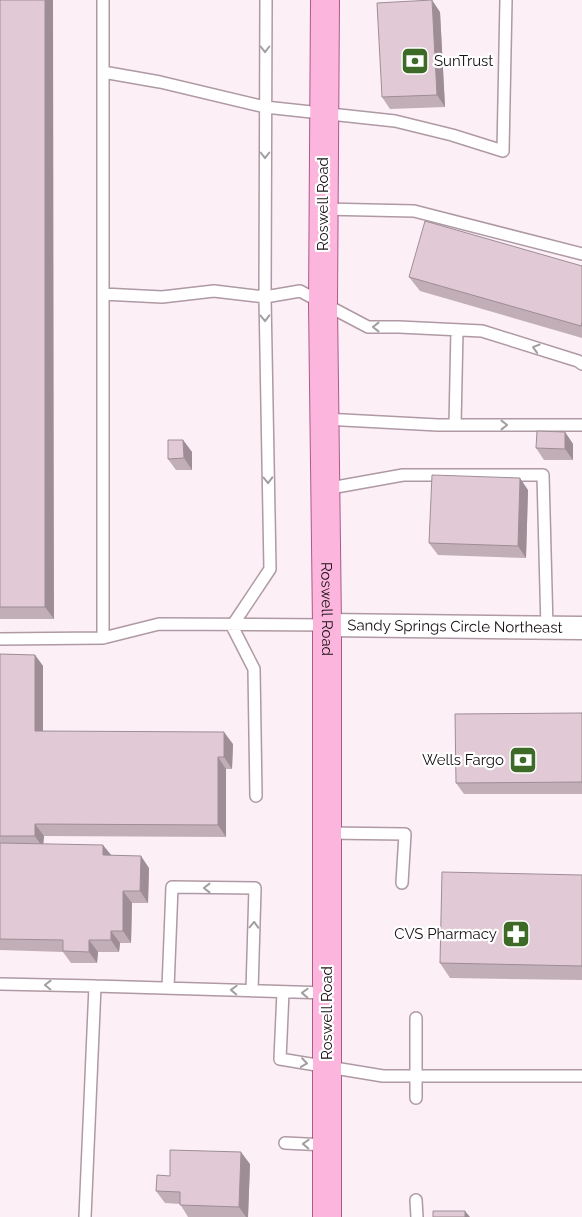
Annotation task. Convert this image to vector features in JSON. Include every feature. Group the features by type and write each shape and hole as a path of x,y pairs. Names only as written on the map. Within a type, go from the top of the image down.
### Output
{"main road":[{"name":"Roswell Road","path":"325,0 323,304 327,624 327,1217"}],"street":[{"name":"Sandy Springs Circle Northeast","path":"327,624 582,628"}],"lane":[{"path":"103,0 104,638"},
{"path":"232,626 270,569 265,297 266,0"},
{"path":"103,72 160,82 266,106 395,120 452,134 503,151 506,0"},
{"path":"323,209 414,211 582,254"},
{"path":"103,294 162,297 214,291 265,297 300,291 368,327 482,331 578,361 582,364"},
{"path":"455,425 456,330"},
{"path":"324,419 455,425 582,426"},
{"path":"325,489 403,475 543,475 546,628"},
{"path":"0,639 104,638 160,624 232,626 327,624"},
{"path":"232,626 254,669 256,796"},
{"path":"327,833 405,834 402,883"},
{"path":"168,988 172,888 255,888 252,991"},
{"path":"0,984 327,994"},
{"path":"85,1217 95,986"},
{"path":"282,992 280,1059 384,1076 582,1076"},
{"path":"416,1018 416,1098"},
{"path":"285,1143 327,1144"},
{"path":"416,1200 417,1217"}],"building":[{"path":"0,0 45,0 45,607 0,607"},
{"name":"SunTrust","path":"432,0 437,95 382,97 377,3"},
{"path":"425,221 582,266 581,326 409,277"},
{"path":"537,431 565,432 565,449 536,448"},
{"path":"168,440 183,440 184,458 168,459"},
{"path":"432,475 520,478 518,546 429,543"},
{"path":"0,654 35,655 35,731 224,732 224,757 218,757 218,825 35,824 35,836 0,836"},
{"name":"Wells Fargo","path":"582,713 582,782 456,783 455,714"},
{"path":"0,843 103,845 103,855 141,856 140,891 123,891 123,931 111,931 111,940 89,940 89,952 63,951 63,940 0,939"},
{"name":"CVS Pharmacy","path":"442,872 582,875 582,966 440,963"},
{"path":"170,1150 241,1152 239,1207 180,1205 180,1192 156,1191 157,1175 170,1176"},
{"path":"433,1211 465,1211 465,1217 433,1217"}],"place":[{"name":"SunTrust","path":"415,61"},
{"name":"Wells Fargo","path":"523,760"},
{"name":"CVS Pharmacy","path":"516,934"}]}
